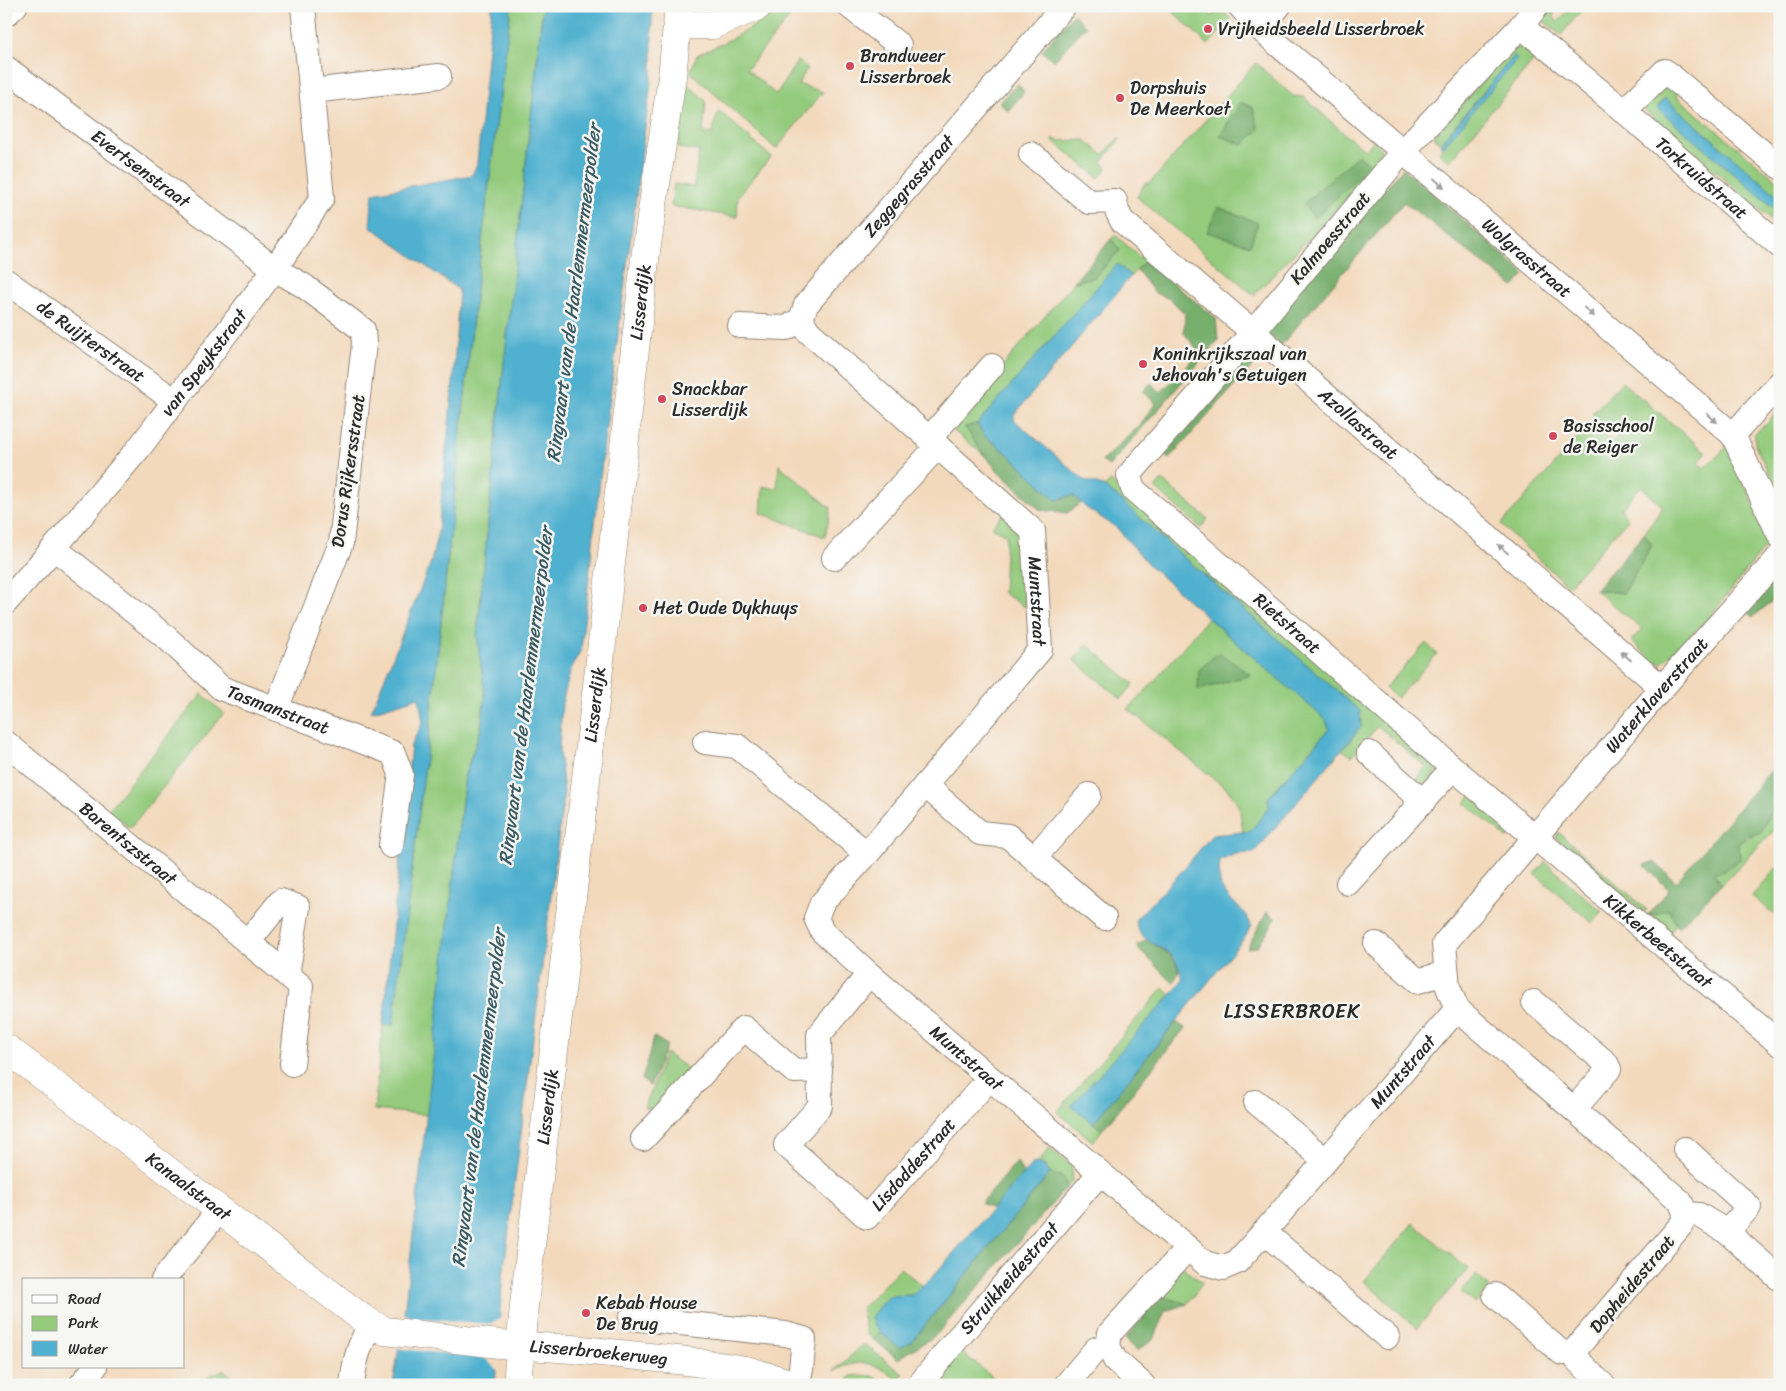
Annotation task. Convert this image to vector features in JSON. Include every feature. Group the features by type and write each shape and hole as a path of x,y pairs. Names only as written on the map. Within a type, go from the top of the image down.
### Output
{"street":[{"path":"6,14 14,6"},
{"name":"van Speykstraat","path":"6,602 139,448 176,401 275,269 322,198 303,6"},
{"path":"678,15 713,25 758,6"},
{"path":"849,6 899,45"},
{"name":"Zeggegrasstraat","path":"802,319 806,305 1064,6"},
{"name":"Wolgrasstraat","path":"1240,6 1259,28 1733,436 1780,536"},
{"path":"1259,28 1278,6"},
{"name":"Kalmoesstraat","path":"1129,475 1252,332 1402,151 1537,6"},
{"name":"Lisserdijk","path":"517,1385 510,1344 604,626 646,251 672,77 678,15"},
{"name":"Torkruidstraat","path":"1520,26 1624,111 1780,246"},
{"name":"Evertsenstraat","path":"6,68 275,269"},
{"path":"1624,111 1665,71 1780,168"},
{"path":"312,91 439,76"},
{"name":"Azollastraat","path":"1031,154 1089,202 1115,201 1122,221 1662,688"},
{"name":"Dorus Rijkersstraat","path":"275,269 304,286 363,330 364,344 341,543 276,709"},
{"name":"de Ruijterstraat","path":"9,289 176,401"},
{"path":"740,326 787,328 802,319"},
{"name":"Muntstraat","path":"802,319 808,331 1033,531 1040,650 867,854 822,903 816,918 822,932 1205,1263 1223,1268 1236,1262 1264,1232 1456,1009"},
{"path":"834,558 934,443 992,366"},
{"path":"1733,436 1780,383"},
{"name":"Rietstraat","path":"1129,475 1133,490 1453,768 1536,836"},
{"name":"Tasmanstraat","path":"54,548 167,638 221,688 393,753 401,774 391,846"},
{"name":"Waterklaverstraat","path":"1536,836 1662,688 1780,556"},
{"path":"705,742 737,746 867,854"},
{"name":"Barentszstraat","path":"6,744 301,986 292,1064"},
{"path":"1369,753 1423,802"},
{"path":"1348,884 1453,768"},
{"path":"925,786 980,834 1008,836 1104,918"},
{"path":"1034,858 1089,795"},
{"path":"1536,836 1444,944 1448,987 1456,1009 1680,1201 1686,1214 1699,1215 1727,1232 1780,1279"},
{"name":"Kikkerbeetstraat","path":"1536,836 1780,1044"},
{"path":"248,942 281,901 298,907 287,974"},
{"path":"1376,944 1418,981 1435,976 1447,976"},
{"name":"Lisdoddestraat","path":"869,974 818,1035 820,1106 786,1145 867,1217 990,1078"},
{"path":"1534,1002 1606,1063 1608,1069 1574,1109"},
{"path":"643,1139 744,1028 794,1070 820,1070"},
{"name":"Kanaalstraat","path":"6,1048 370,1324 385,1331 399,1333"},
{"path":"1256,1102 1325,1160"},
{"path":"1685,1149 1749,1207 1727,1232"},
{"name":"Struikheidestraat","path":"919,1385 963,1331 1100,1173"},
{"path":"165,1278 220,1209"},
{"name":"Dopheidestraat","path":"1575,1352 1682,1224 1686,1214"},
{"path":"1264,1232 1387,1337"},
{"path":"1143,1385 1115,1360 1108,1346 1110,1333 1188,1248"},
{"path":"1494,1295 1562,1353 1575,1352 1577,1360 1603,1385"},
{"name":"Lisserbroekerweg","path":"399,1333 677,1360 736,1368 796,1385 801,1368 804,1339 786,1334 631,1318"},
{"path":"352,1385 356,1356 370,1324"},
{"path":"1066,1385 1096,1349 1108,1346"},
{"path":"81,1385 93,1368"}],"green space":[{"path":"511,6 543,6 501,392 477,636 485,695 481,729 465,775 427,1115 374,1110 383,1025 393,1024 432,708 476,289"},
{"path":"791,6 799,6 747,69 776,95 798,60 807,69 798,84 823,92 776,149 690,72 697,55"},
{"path":"1167,6 1202,6 1211,16 1221,10 1231,19 1208,45"},
{"path":"1550,6 1560,6 1553,15 1557,23 1572,6 1585,6 1561,35 1540,18"},
{"path":"1073,14 1086,26 1054,61 1042,51"},
{"path":"1522,46 1535,59 1449,162 1439,152 1514,56 1440,143 1433,137 1511,49"},
{"path":"1256,63 1293,96 1304,97 1348,137 1366,150 1375,138 1381,155 1376,165 1378,167 1254,295 1137,197 1145,183 1150,183"},
{"path":"1664,81 1678,90 1677,97 1780,183 1780,198 1665,98 1658,108 1780,213 1780,227 1640,106"},
{"path":"687,84 706,101 703,133 713,134 714,124 719,111 771,157 738,196 737,217 671,206 674,184 694,187 699,151 678,148"},
{"path":"1018,84 1024,92 1008,111 999,102"},
{"path":"1241,102 1253,108 1259,129 1243,145 1220,136"},
{"path":"1053,138 1058,141 1085,140 1103,155 1118,138 1120,139 1102,162 1107,168 1099,178 1052,140"},
{"path":"1358,155 1371,165 1315,218 1303,204"},
{"path":"1403,168 1525,274 1514,287 1404,202 1281,345 1264,330"},
{"path":"1218,207 1258,223 1250,245 1207,232"},
{"path":"1115,235 1145,261 1131,276 1117,265 977,424 965,427 984,455 950,428 1074,282 1095,277 1120,250 1111,239"},
{"path":"1111,239 1120,250 1095,277 1074,282"},
{"path":"1145,261 1216,318 1218,341 1109,466 1102,461 1139,426 1156,403 1143,392 1151,383 1160,393 1189,364 1197,349 1184,333 1185,314 1170,299 1155,293 1137,270"},
{"path":"1247,356 1254,364 1169,459 1164,455"},
{"path":"1622,382 1706,452 1698,463 1704,468 1728,446 1770,541 1711,615 1662,663 1652,661 1631,640 1643,630 1595,590 1624,593 1652,545 1644,534 1663,507 1641,486 1621,509 1628,519 1568,586 1501,525 1589,425 1613,442 1618,436 1592,414"},
{"path":"1780,406 1780,495 1755,445 1755,433 1768,422"},
{"path":"977,424 984,435 1008,454 1056,500 1073,495 1081,503 1067,513 1040,510 1000,473 984,455 965,427"},
{"path":"779,465 831,508 825,537 761,513 763,486 777,489"},
{"path":"1162,480 1208,519 1201,528 1155,488"},
{"path":"1111,481 1435,764 1435,776 1426,787 1417,778 1426,767 1378,726 1352,756 1342,750 1361,727 1360,711 1104,487"},
{"path":"1005,512 1019,524 1025,607 1003,593 1006,535 992,527"},
{"path":"1644,534 1652,545 1624,593 1595,590"},
{"path":"1780,568 1780,595 1753,617 1745,611"},
{"path":"1208,618 1326,720 1329,729 1268,798 1269,807 1251,831 1243,832 1239,805 1228,790 1128,709 1152,684"},
{"path":"1426,643 1437,654 1397,698 1385,688"},
{"path":"1087,645 1134,684 1121,699 1074,660"},
{"path":"1219,652 1251,675 1198,690 1199,670"},
{"path":"202,694 224,713 130,828 108,810"},
{"path":"1780,760 1780,801 1775,804 1761,832 1746,836 1739,844 1740,859 1725,870 1713,873 1721,885 1678,927 1669,909 1646,917 1669,890 1644,865 1654,862 1676,882"},
{"path":"1471,796 1511,829 1508,839 1465,803"},
{"path":"1780,801 1780,824 1721,885 1713,873 1725,870 1738,846 1747,838 1761,832 1775,804"},
{"path":"1558,832 1647,910 1643,912 1556,838"},
{"path":"1545,862 1602,912 1592,923 1535,874"},
{"path":"1780,864 1780,920 1752,896"},
{"path":"1669,909 1676,924 1669,935 1646,917"},
{"path":"1267,912 1276,919 1257,947 1247,948"},
{"path":"1147,940 1167,953 1175,961 1179,972 1173,983 1136,946"},
{"path":"1163,988 1171,995 1071,1106 1102,1130 1093,1142 1057,1112"},
{"path":"1176,1022 1185,1028 1102,1130 1093,1123"},
{"path":"654,1037 667,1045 650,1086 642,1080"},
{"path":"666,1053 693,1073 661,1110 644,1108"},
{"path":"1049,1148 1071,1165 1073,1180 1067,1187 1064,1178 1050,1173 1045,1166 1038,1163"},
{"path":"1017,1161 1023,1174 993,1209 981,1203"},
{"path":"1050,1173 1064,1178 1067,1187 936,1335 898,1359 874,1340 880,1331 899,1348 912,1341"},
{"path":"1413,1223 1468,1269 1417,1328 1364,1281"},
{"path":"1182,1266 1203,1283 1187,1304 1157,1295"},
{"path":"900,1268 922,1285 912,1295 891,1296 874,1326 880,1331 874,1340 867,1335 861,1309"},
{"path":"1476,1275 1490,1287 1475,1304 1461,1292"},
{"path":"1157,1295 1187,1304 1165,1311 1153,1340 1137,1351 1125,1340"},
{"path":"864,1344 903,1374 898,1380 882,1369 868,1363 853,1364 834,1371"},
{"path":"959,1350 1002,1385 936,1385"},
{"path":"224,1370 242,1385 202,1385 209,1376"},
{"path":"851,1376 873,1376 884,1385 845,1385"}],"water":[{"path":"492,6 511,6 476,289 432,708 393,1025 383,1025 411,745 423,722 419,697 371,712 431,562 438,532 453,383 459,290 370,226 373,193 472,175 477,164"},
{"name":"Ringvaart van de Haarlemmermeerpolder","path":"543,6 652,6 652,74 604,443 581,650 571,669 562,703 559,751 564,792 502,1284 495,1385 393,1385 404,1314 465,775 481,729 485,695 477,636 501,392"},
{"path":"1514,56 1517,59 1442,148 1441,143"},
{"path":"1665,98 1780,198 1780,213 1657,108"},
{"path":"1117,264 1131,276 1014,415 1014,420 1084,480 1103,486 1115,495 1360,711 1361,727 1254,853 1235,854 1220,861 1219,876 1221,887 1251,925 1246,936 1093,1123 1071,1106 1183,980 1173,957 1144,937 1140,933 1135,920 1181,872 1212,835 1251,831 1269,807 1268,798 1329,729 1326,720 1149,565 1117,528 1085,507 1073,495 1056,500 1008,454 984,435 977,424"},
{"path":"1038,1163 1044,1166 1050,1173 912,1341 899,1348 874,1326 871,1317 890,1296 912,1295 933,1276 1032,1164"}],"pier":[{"path":"402,1312 410,1317 489,1324 501,1318 497,1370 485,1358 395,1348"}],"place":[{"name":"Vrijheidsbeeld Lisserbroek","path":"1208,29"},
{"name":"Brandweer Lisserbroek","path":"850,66"},
{"name":"Dorpshuis De Meerkoet","path":"1120,98"},
{"name":"Koninkrijkszaal van Jehovah's Getuigen","path":"1143,364"},
{"name":"Snackbar Lisserdijk","path":"662,399"},
{"name":"Basisschool de Reiger","path":"1553,436"},
{"name":"Het Oude Dykhuys","path":"643,608"},
{"name":"Kebab House De Brug","path":"586,1313"}],"district":[{"name":"LISSERBROEK","path":"1292,1011"}]}
